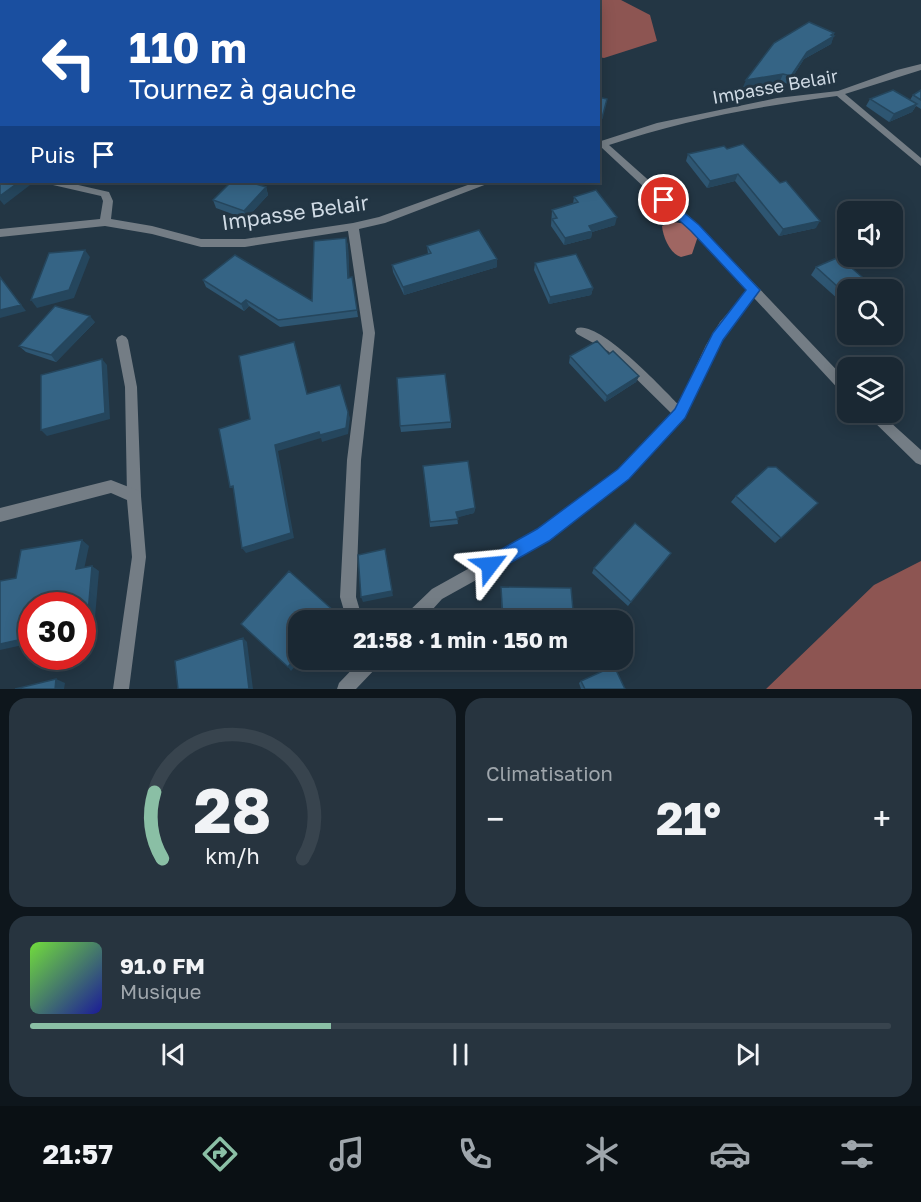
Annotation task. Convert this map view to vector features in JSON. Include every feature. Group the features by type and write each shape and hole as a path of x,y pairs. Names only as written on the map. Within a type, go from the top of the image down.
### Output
{"street":[{"name":"Impasse Belair","path":"601,144 657,126 777,101 839,93 921,67"},
{"path":"839,93 921,163"},
{"path":"601,144 695,228 837,379"},
{"path":"57,183 105,194 108,201 105,222"},
{"path":"79,189 87,183"},
{"name":"Impasse Belair","path":"0,233 105,222 152,230 201,243 222,245 245,243 353,227 381,220 481,183"},
{"path":"352,610 348,597 354,460 369,333 353,227"},
{"path":"422,610 437,594 543,535 624,474 680,414 710,348 724,325 754,290"},
{"path":"581,331 612,348 680,414"},
{"path":"121,689 139,557 130,387 122,340"},
{"path":"882,423 921,459"},
{"path":"0,515 111,486 134,496"},
{"path":"345,689 362,670"}],"shaded area":[{"path":"600,0 621,0 650,15 657,41 604,58 600,57"},
{"path":"672,222 688,224 698,236 692,254 681,257 670,249 662,226"},
{"path":"921,561 921,689 766,689 874,585"}],"building":[{"path":"809,22 834,33 831,35 834,36 807,52 791,76 783,74 746,80 774,43"},
{"path":"893,90 917,104 894,114 870,99"},
{"path":"921,90 921,100 913,95"},
{"path":"600,97 607,99 602,118 600,118"},
{"path":"743,144 780,183 786,181 820,221 783,229 738,174 710,181 688,154 724,146 727,149"},
{"path":"0,183 18,183 0,196"},
{"path":"230,183 252,183 266,187 244,211 213,200"},
{"path":"596,190 617,217 589,226 592,231 565,238 552,219 557,218 552,210 578,202 574,197"},
{"path":"479,230 497,259 403,287 392,265 431,253 427,246"},
{"path":"346,238 348,278 352,277 357,310 278,320 246,300 241,304 203,280 235,255 312,301 314,241"},
{"path":"85,250 69,290 31,300 49,253"},
{"path":"576,254 593,288 550,297 535,263"},
{"path":"837,258 837,267 851,267 864,279 837,279 837,286 816,267"},
{"path":"0,277 21,305 0,310"},
{"path":"55,306 90,316 51,355 19,346"},
{"path":"597,341 609,354 613,351 639,376 607,396 570,356"},
{"path":"294,342 307,394 340,385 348,412 346,428 320,435 319,432 275,445 291,533 242,548 233,486 230,487 219,429 250,419 239,356"},
{"path":"102,359 105,413 41,430 41,375"},
{"path":"445,374 451,422 400,426 397,378"},
{"path":"468,461 475,508 456,512 458,519 430,522 423,466"},
{"path":"768,467 776,467 818,503 781,538 736,496"},
{"path":"635,523 671,553 631,602 594,568"},
{"path":"82,540 76,569 92,566 90,592 18,592 18,640 0,644 0,581 16,578 21,550"},
{"path":"385,549 392,591 361,597 358,555"},
{"path":"289,571 333,610 288,610 288,667 241,624"},
{"path":"501,587 571,588 573,610 502,610"},
{"path":"243,638 249,689 178,689 175,661"},
{"path":"605,670 616,670 625,689 585,689 581,681"},
{"path":"56,679 55,689 15,689"}],"route":[{"path":"490,565 543,535 624,474 680,414 710,348 724,325 754,290 695,228 664,200"}]}
